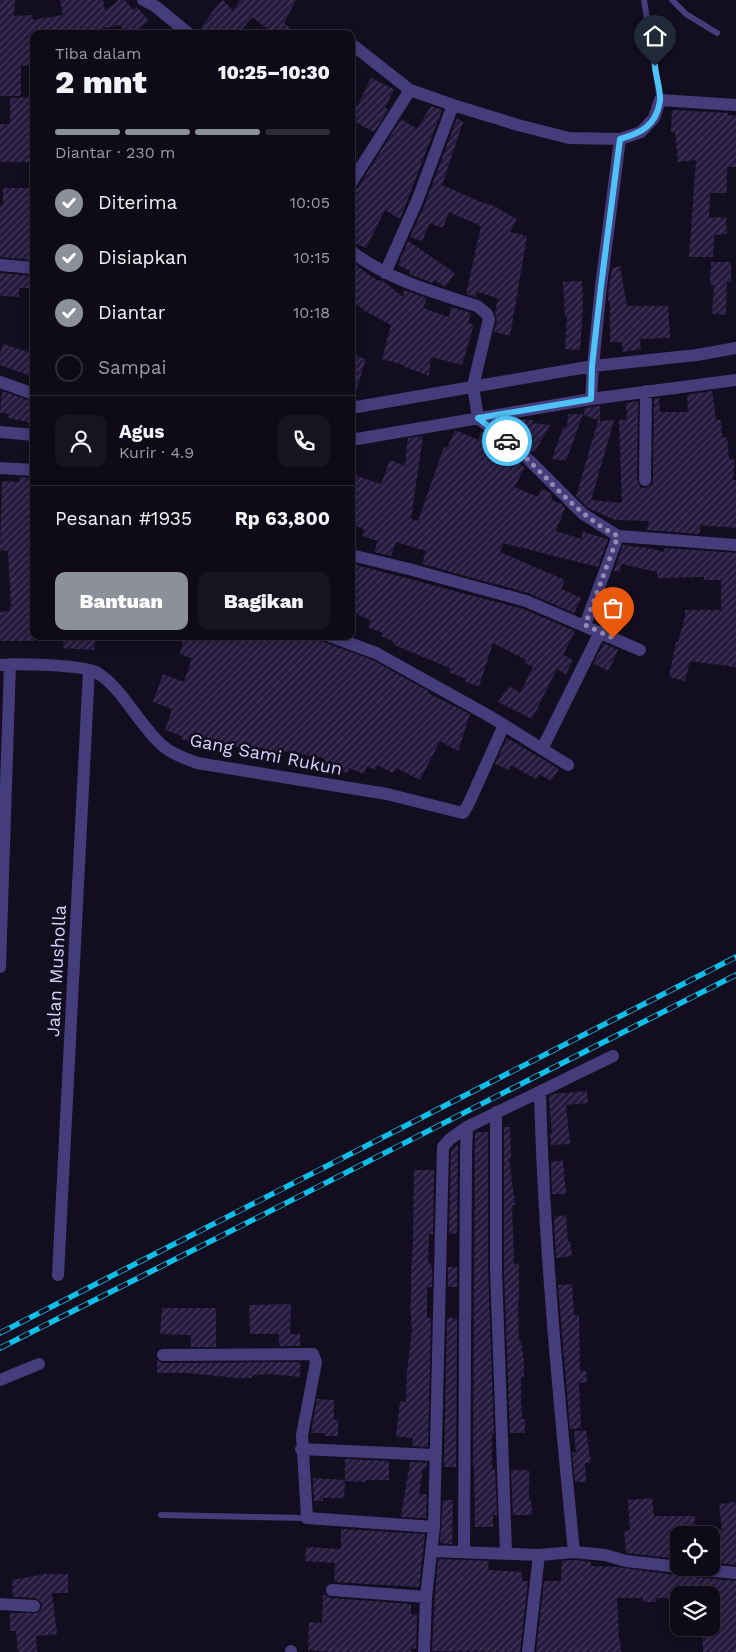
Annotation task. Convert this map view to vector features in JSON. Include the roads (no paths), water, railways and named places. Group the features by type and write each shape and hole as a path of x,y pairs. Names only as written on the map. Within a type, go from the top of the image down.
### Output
{"street":[{"path":"143,0 155,6 184,30"},
{"path":"355,47 410,90 518,125 568,138 620,139 641,132 654,118 660,100 736,105"},
{"path":"355,171 410,90"},
{"path":"385,272 418,201 453,105"},
{"path":"591,395 601,286 620,139"},
{"path":"355,254 385,272 477,306 487,314 488,319 474,389 477,413 522,453 583,514 618,536 736,545"},
{"path":"0,265 30,268"},
{"path":"355,407 736,348"},
{"path":"0,382 30,393"},
{"path":"355,439 477,413 591,395 735,384"},
{"path":"645,480 646,391"},
{"path":"0,432 30,435"},
{"path":"0,468 30,470"},
{"path":"585,625 618,536"},
{"path":"355,557 409,569 526,601 640,650"},
{"path":"542,749 600,632"},
{"path":"341,640 376,653 504,725 568,765"},
{"path":"0,966 5,664"},
{"name":"Gang Sami Rukun","path":"5,664 82,668 96,672 112,686 162,745 174,754 197,763 387,794 462,813 468,805 504,725"},
{"name":"Jalan Musholla","path":"58,1274 89,670"},
{"path":"424,1652 426,1597 434,1527 443,1147 450,1139 468,1127 496,1112 540,1093 613,1056"},
{"path":"540,1093 541,1146 554,1342 574,1552"},
{"path":"496,1112 496,1270 506,1552"},
{"path":"464,1552 466,1154 468,1127"},
{"path":"163,1355 313,1354 316,1362 301,1449 307,1518 434,1527"},
{"path":"0,1380 39,1364"},
{"path":"301,1449 435,1455"},
{"path":"431,1551 506,1552 539,1555 574,1552 670,1566"},
{"path":"528,1652 539,1555"},
{"path":"720,1571 736,1573"},
{"path":"332,1590 426,1597"},
{"path":"0,1604 34,1606"}],"lane":[{"path":"644,0 660,100"},
{"path":"672,0 686,14 717,33"},
{"path":"162,1515 307,1518"}],"railway":[{"path":"0,1333 736,957"},
{"path":"0,1348 736,975"}]}
